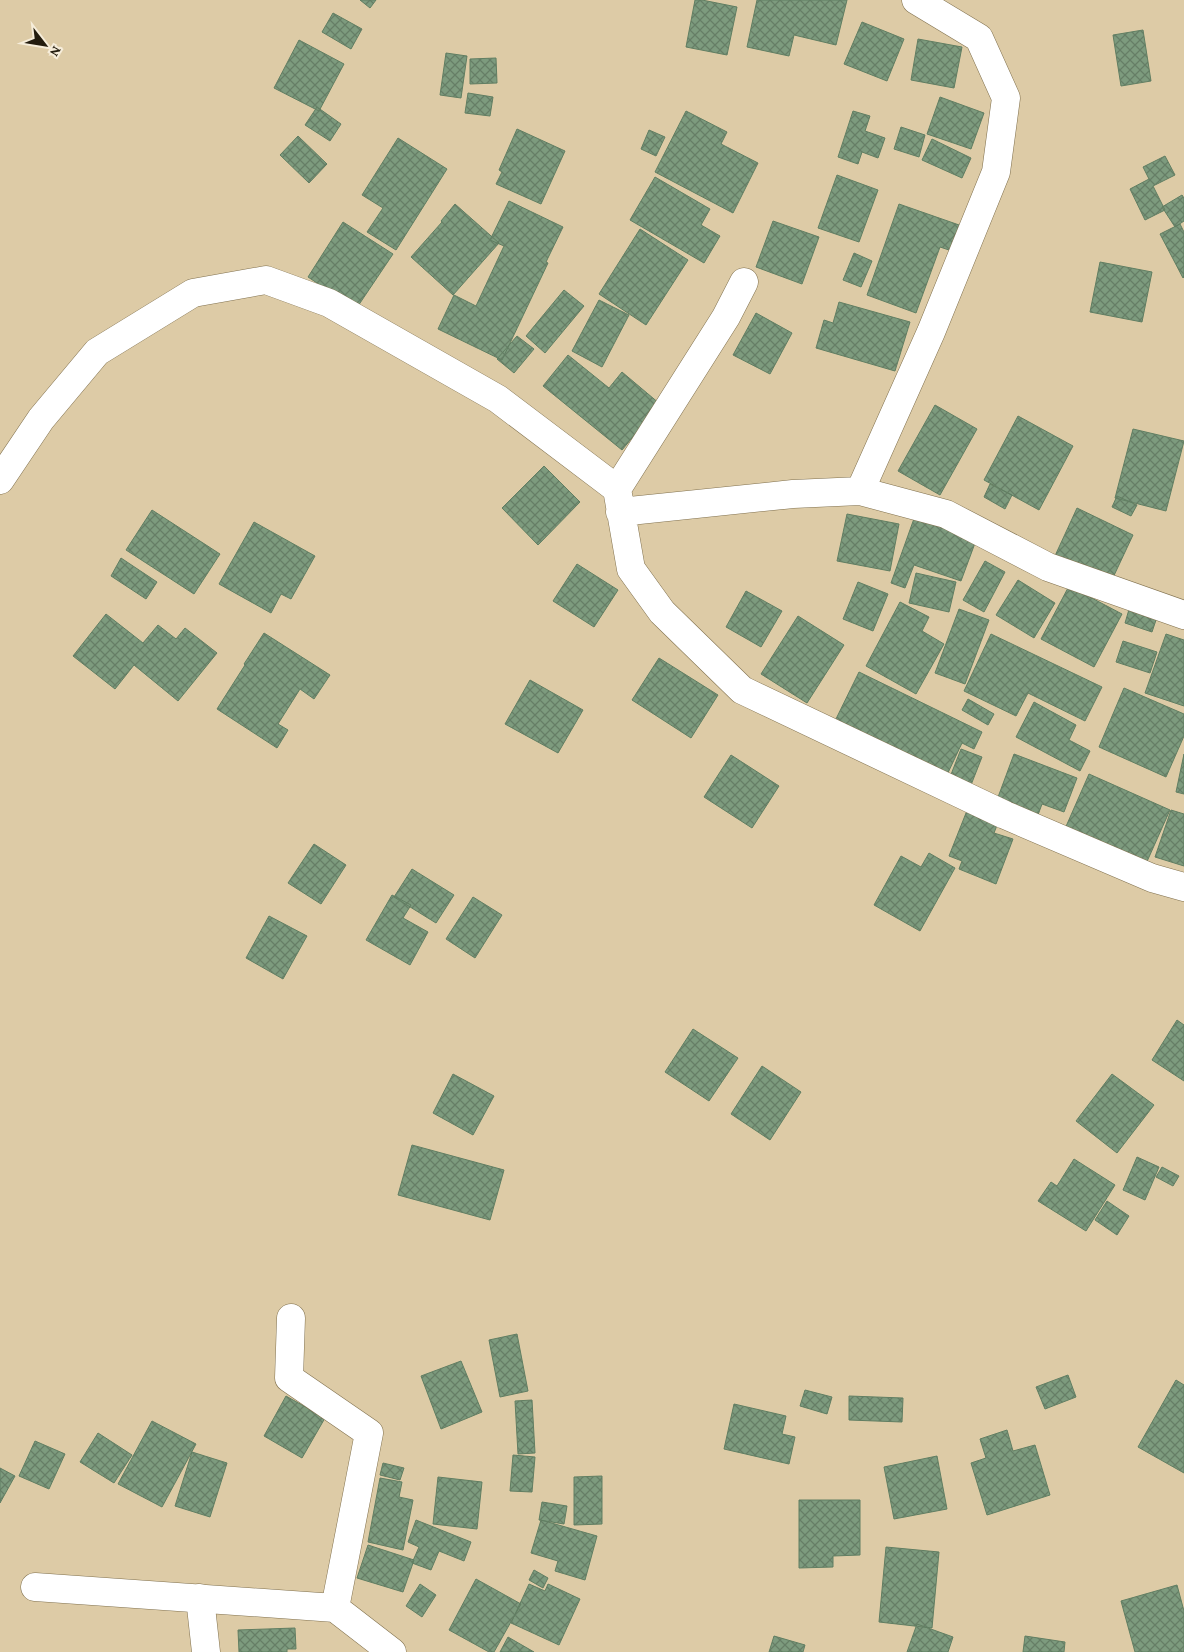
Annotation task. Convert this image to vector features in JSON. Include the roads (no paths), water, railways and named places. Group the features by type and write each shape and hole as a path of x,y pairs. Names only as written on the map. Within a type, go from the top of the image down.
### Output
{"street":[{"path":"860,491 932,332 996,172 1006,98 978,38 916,0"},
{"path":"0,480 41,419 97,352 192,293 266,280 329,303 498,399 619,500 860,491 946,514 1048,567 1184,615"},
{"path":"744,282 726,317 619,500 631,569 662,612 742,690 1004,815 1152,878 1184,887"},
{"path":"291,1318 289,1378 369,1433 335,1608"},
{"path":"36,1587 335,1608 392,1652"},
{"path":"200,1598 206,1652"}]}
